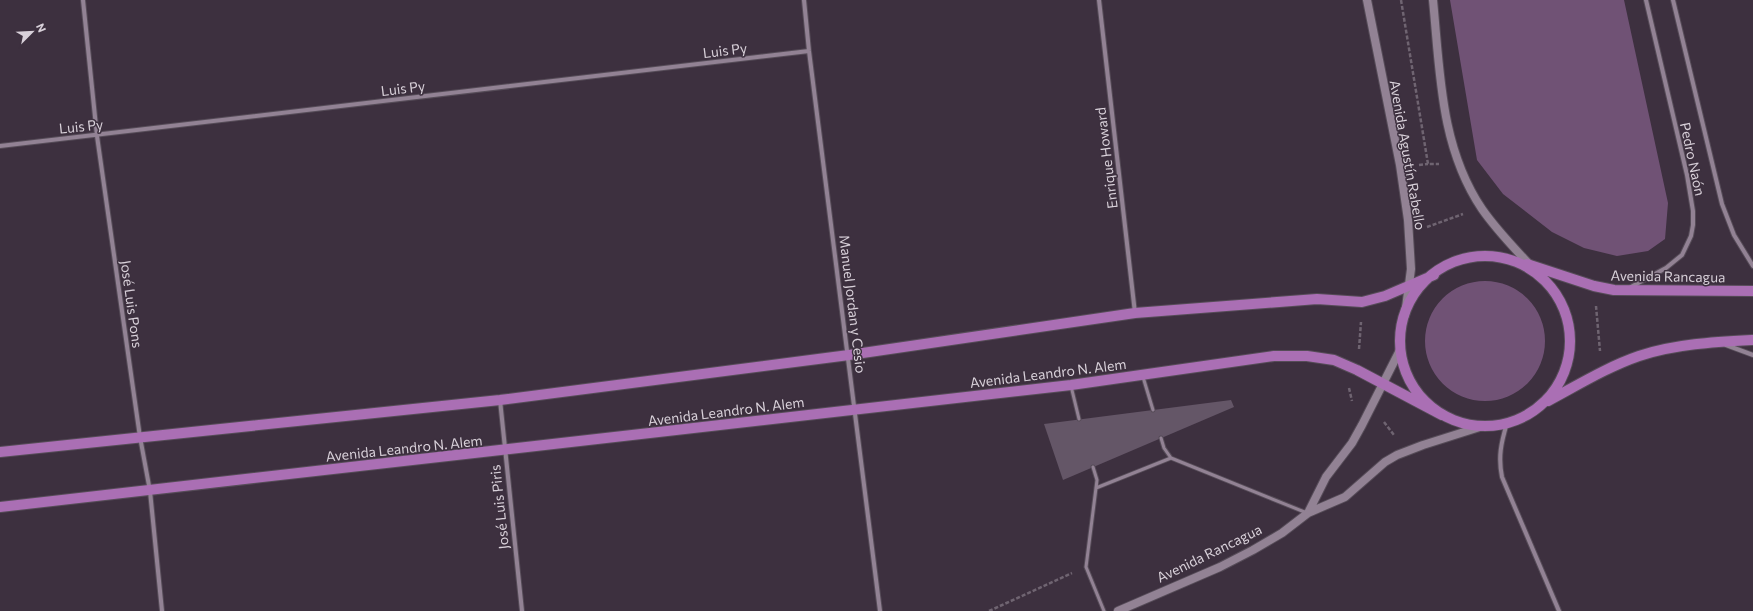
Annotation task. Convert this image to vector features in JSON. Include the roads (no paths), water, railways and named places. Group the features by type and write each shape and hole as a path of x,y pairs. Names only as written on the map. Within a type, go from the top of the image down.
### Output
{"main road":[{"name":"Avenida Agustín Rabello","path":"1367,0 1400,165 1409,233 1411,257 1405,315"},
{"path":"1433,0 1443,102 1448,131 1458,164 1481,207 1495,226 1555,294 1563,309 1568,325 1570,342 1568,359 1563,376 1543,403"},
{"path":"1544,280 1530,269 1515,262 1498,257 1481,256 1464,259 1448,265 1421,286 1411,300 1405,315 1400,350 1404,369 1414,387 1426,403 1442,415 1462,423 1483,426 1507,424 1526,416 1543,403 1602,372 1640,356 1682,346 1753,340"},
{"name":"Avenida Rancagua","path":"1515,262 1530,264 1594,286 1625,290 1753,291"},
{"path":"0,452 500,400 849,355 1135,313 1316,299 1362,302 1385,296 1434,275"},
{"name":"Avenida Rancagua","path":"1308,513 1326,477 1352,443 1384,384 1400,350"},
{"name":"Avenida Leandro N. Alem","path":"0,507 504,451 1071,385 1143,376 1274,356 1307,356 1334,360 1384,384 1442,415"},
{"name":"Avenida Rancagua","path":"1118,611 1220,567 1253,550 1282,533 1308,513 1345,497 1385,462 1402,453 1483,426"}],"street":[{"name":"José Luis Pons","path":"82,0 97,136 140,437 150,491 162,611"},
{"name":"Manuel Jordan y Cesio","path":"804,0 809,51 849,355 880,611"},
{"name":"Enrique Howard","path":"1099,0 1135,313"},
{"name":"Pedro Naón","path":"1625,290 1675,262 1682,255 1687,246 1693,225 1693,211 1687,175 1646,0"},
{"name":"Pedro Naón","path":"1673,0 1722,204 1734,235 1753,266"},
{"name":"Luis Py","path":"0,146 97,136 809,51"},
{"path":"1718,342 1753,355"},
{"name":"José Luis Piris","path":"500,400 504,451 522,611"},
{"path":"1507,424 1500,446 1498,462 1502,477 1559,611"}],"lane":[{"path":"1143,376 1153,410"},
{"path":"1071,385 1079,419"},
{"path":"1161,438 1164,448 1171,458 1308,513"},
{"path":"1096,488 1171,458"},
{"path":"1094,467 1097,480 1086,567 1104,611"}]}
